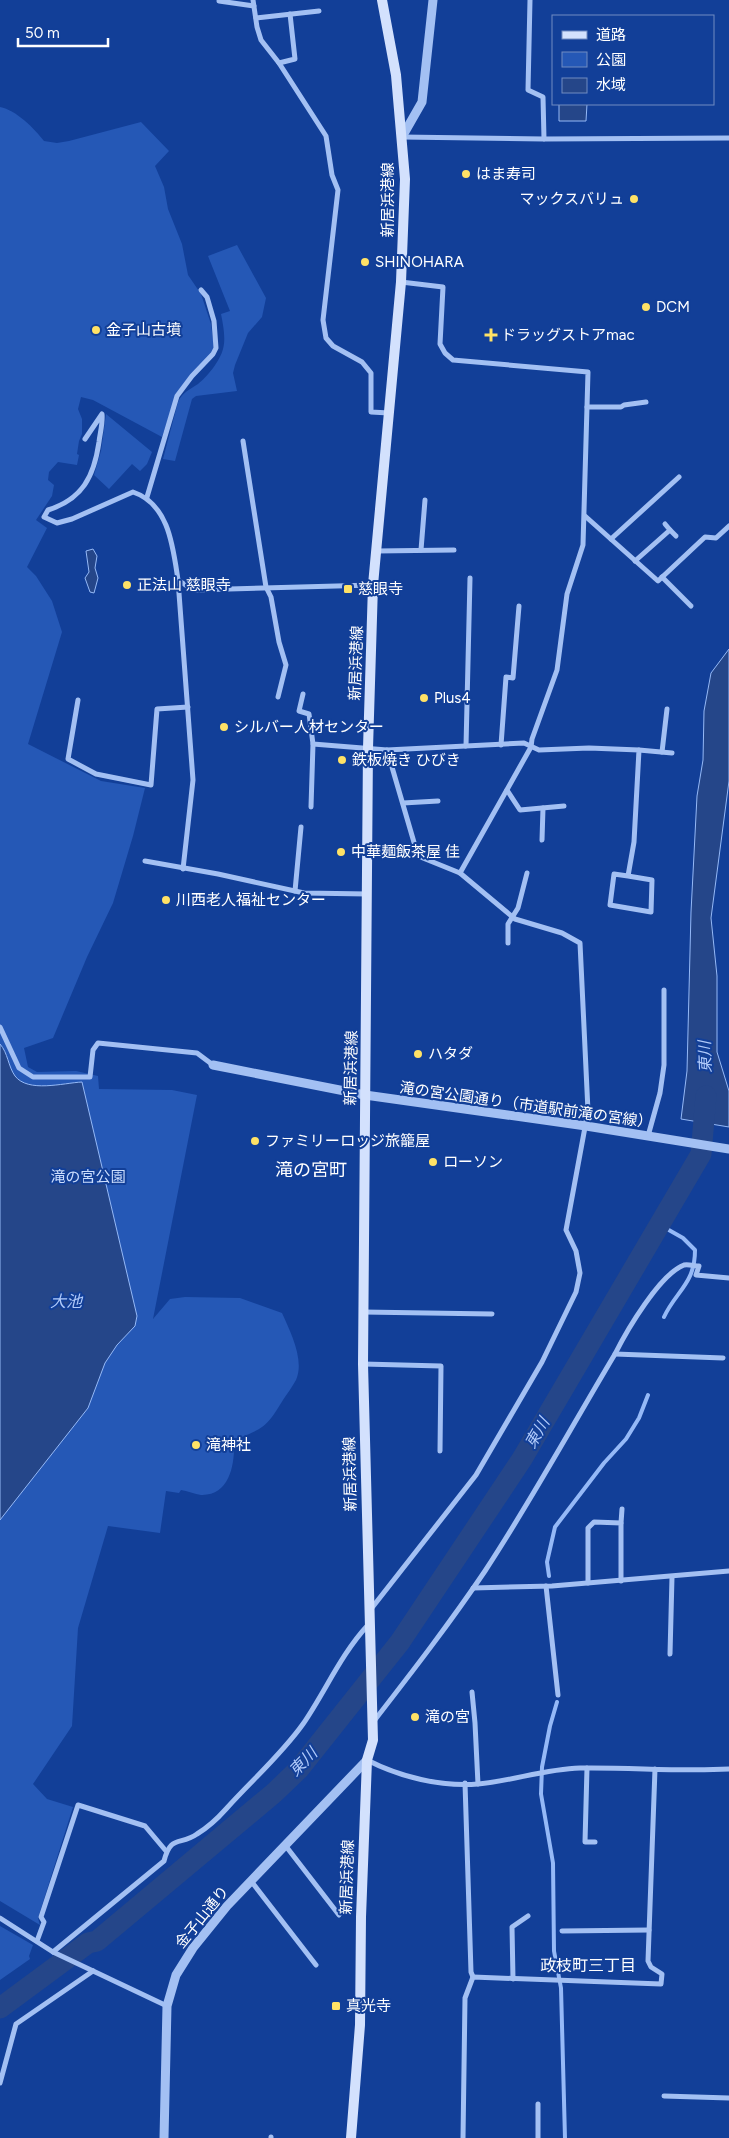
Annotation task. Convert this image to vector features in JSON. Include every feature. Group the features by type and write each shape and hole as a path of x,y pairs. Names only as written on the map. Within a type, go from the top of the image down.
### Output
{"main road":[{"name":"新居浜港線","path":"351,2138 360,2025 361,1917 367,1760 373,1740 362,1364 368,748 373,585 401,282 405,179 396,75 382,0"}],"street":[{"path":"253,0 261,40 279,63 326,136 332,175 338,190 323,320 326,338 333,346 362,362 371,373 371,412 390,413"},
{"path":"433,0 422,102 402,137 544,139 729,138"},
{"path":"530,0 528,90 543,97 544,139"},
{"path":"219,1 254,6"},
{"path":"256,18 319,11"},
{"path":"279,63 295,59 290,14"},
{"path":"401,282 443,287 440,344 444,353 453,360 588,372 584,544 567,594 557,670 532,739 532,747 460,873"},
{"path":"147,496 177,396 216,348 214,321 207,297 201,290"},
{"path":"587,406 621,407 646,402"},
{"path":"85,440 102,414 93,469 72,500 64,505 48,510 44,514 44,518 57,523 72,519 133,492 147,496 170,533 178,580 193,780 183,869"},
{"path":"243,441 266,587 271,597 282,657 286,665 278,697"},
{"path":"611,539 679,477"},
{"path":"421,550 425,500"},
{"path":"585,516 658,581 705,537 716,538 729,526"},
{"path":"665,524 676,536"},
{"path":"635,561 670,530"},
{"path":"377,551 454,550"},
{"path":"662,577 691,606"},
{"path":"466,746 470,578"},
{"path":"178,580 192,590 373,585"},
{"path":"501,745 506,677 514,678 519,606"},
{"path":"302,694 299,711 309,714 313,744 311,807"},
{"path":"78,700 68,759 96,774 151,785 157,709 188,708"},
{"path":"662,752 667,709"},
{"path":"313,744 387,750 524,744 539,750 588,748 672,753"},
{"path":"369,1612 476,1475 542,1362 576,1292 580,1273 576,1251 566,1230 588,1111 580,943 562,933 515,919 460,873 418,856 387,750"},
{"path":"628,876 634,842 639,750"},
{"path":"507,790 520,810 564,806"},
{"path":"403,802 438,801"},
{"path":"542,840 543,808"},
{"path":"295,891 301,827"},
{"path":"144,861 218,874 295,891 368,894"},
{"path":"508,943 508,924 518,908 527,873"},
{"path":"614,874 628,876 652,880 651,912 610,905 614,874"},
{"path":"648,1136 660,1093 664,1064 664,990"},
{"path":"0,1027 19,1068 33,1077 90,1076 93,1050 98,1043 197,1053 213,1065"},
{"name":"滝の宮公園通り（市道駅前滝の宮線）","path":"213,1065 365,1095 586,1126 729,1149"},
{"path":"373,1723 431,1648 526,1507 626,1332 655,1290 673,1272 685,1264 699,1266 696,1274 729,1278"},
{"path":"363,1312 492,1314"},
{"path":"615,1354 723,1358"},
{"path":"362,1364 441,1366 440,1451"},
{"path":"621,1581 622,1508"},
{"path":"588,1584 588,1528 594,1522 621,1523"},
{"path":"473,1588 588,1584 729,1572"},
{"path":"670,1654 672,1577"},
{"path":"546,1586 558,1694"},
{"path":"54,1952 164,1861 166,1851 176,1841 195,1836 224,1812 286,1747 326,1689 355,1640 369,1624"},
{"path":"472,1692 476,1723 478,1784"},
{"path":"367,1760 390,1772 437,1782 478,1784 535,1773 587,1768 700,1771 729,1769"},
{"name":"金子山通り","path":"164,2138 167,2006 176,1975 193,1948 250,1880 367,1760"},
{"path":"587,1768 585,1842 595,1842"},
{"path":"473,1978 660,1984 662,1974 651,1967 648,1961 655,1769"},
{"path":"463,2138 464,1998 473,1978 471,1972 465,1783"},
{"path":"37,1941 44,1922 41,1916 78,1805 145,1826 166,1851"},
{"path":"284,1844 339,1915"},
{"path":"250,1880 316,1965"},
{"path":"513,1979 512,1927 528,1916"},
{"path":"0,1918 54,1952 167,2006"},
{"path":"562,1930 649,1930"},
{"path":"0,2082 16,2024 90,1970"},
{"path":"664,2096 729,2098"},
{"path":"538,2104 538,2138"}],"green space":[{"name":"滝の宮公園","path":"0,107 12,112 30,125 44,141 57,143 69,141 141,122 169,151 155,166 164,187 168,209 182,244 188,275 201,294 211,324 214,348 212,353 176,394 162,437 93,400 81,397 78,409 82,419 82,434 79,441 77,465 58,462 49,472 48,480 54,485 52,496 36,520 47,528 27,567 36,576 52,601 62,632 28,744 101,781 145,788 113,903 87,957 53,1038 24,1048 28,1067 37,1072 76,1071 98,1076 99,1089 172,1090 197,1095 153,1319 170,1299 185,1297 240,1298 282,1313 298,1355 299,1364 296,1380 268,1422 252,1433 234,1440 232,1467 225,1484 219,1490 211,1494 201,1495 181,1490 179,1493 166,1491 160,1533 108,1526 78,1628 72,1726 33,1784 47,1799 73,1807 38,1918 40,1925 0,1901"},
{"path":"237,245 266,298 262,317 248,333 235,365 233,373 237,391 196,396 192,399 175,461 163,459 178,402 184,393 198,384 209,373 219,359 224,345 221,314 230,311 208,256"},
{"path":"106,414 152,452 147,464 140,471 132,464 109,489 94,475 101,451"},
{"path":"0,1926 33,1945 29,1956 30,1959 0,1980"}],"water":[{"path":"559,105 587,105 586,121 559,121"},
{"path":"93,549 97,556 95,568 98,578 94,593 90,592 85,578 89,572 86,551"},
{"path":"729,649 729,781 711,918 717,976 717,1052 729,1091 729,1127 681,1119 687,1071 691,912 697,796 703,760 704,711 711,673"},
{"name":"大池","path":"0,1044 5,1051 15,1076 21,1081 37,1086 82,1082 137,1316 135,1326 117,1345 105,1363 88,1408 0,1520"}],"waterway":[{"name":"東川","path":"0,2008 88,1943 97,1941 274,1793 299,1769 400,1642 522,1459 701,1154 706,1096"},
{"path":"660,1225 683,1238 695,1250 692,1271 664,1317"},
{"path":"549,1576 547,1562 555,1527 604,1463 626,1439 639,1418 648,1395"},
{"path":"557,1702 542,1767 541,1794 553,1863 554,1951 561,1988 565,2138"}],"place":[{"name":"はま寿司","path":"466,174"},
{"name":"マックスバリュ","path":"634,199"},
{"name":"SHINOHARA","path":"365,262"},
{"name":"DCM","path":"646,307"},
{"name":"金子山古墳","path":"96,330"},
{"name":"ドラッグストアmac","path":"491,335"},
{"name":"正法山 慈眼寺","path":"127,585"},
{"name":"慈眼寺","path":"348,589"},
{"name":"Plus4","path":"424,698"},
{"name":"シルバー人材センター","path":"224,727"},
{"name":"鉄板焼き ひびき","path":"342,760"},
{"name":"中華麺飯茶屋 佳","path":"341,852"},
{"name":"川西老人福祉センター","path":"166,900"},
{"name":"ハタダ","path":"418,1054"},
{"name":"ファミリーロッジ旅籠屋","path":"255,1141"},
{"name":"ローソン","path":"433,1162"},
{"name":"滝神社","path":"196,1445"},
{"name":"滝の宮","path":"415,1717"},
{"name":"真光寺","path":"336,2006"}],"district":[{"name":"滝の宮町","path":"311,1170"},
{"name":"政枝町三丁目","path":"588,1965"}]}
